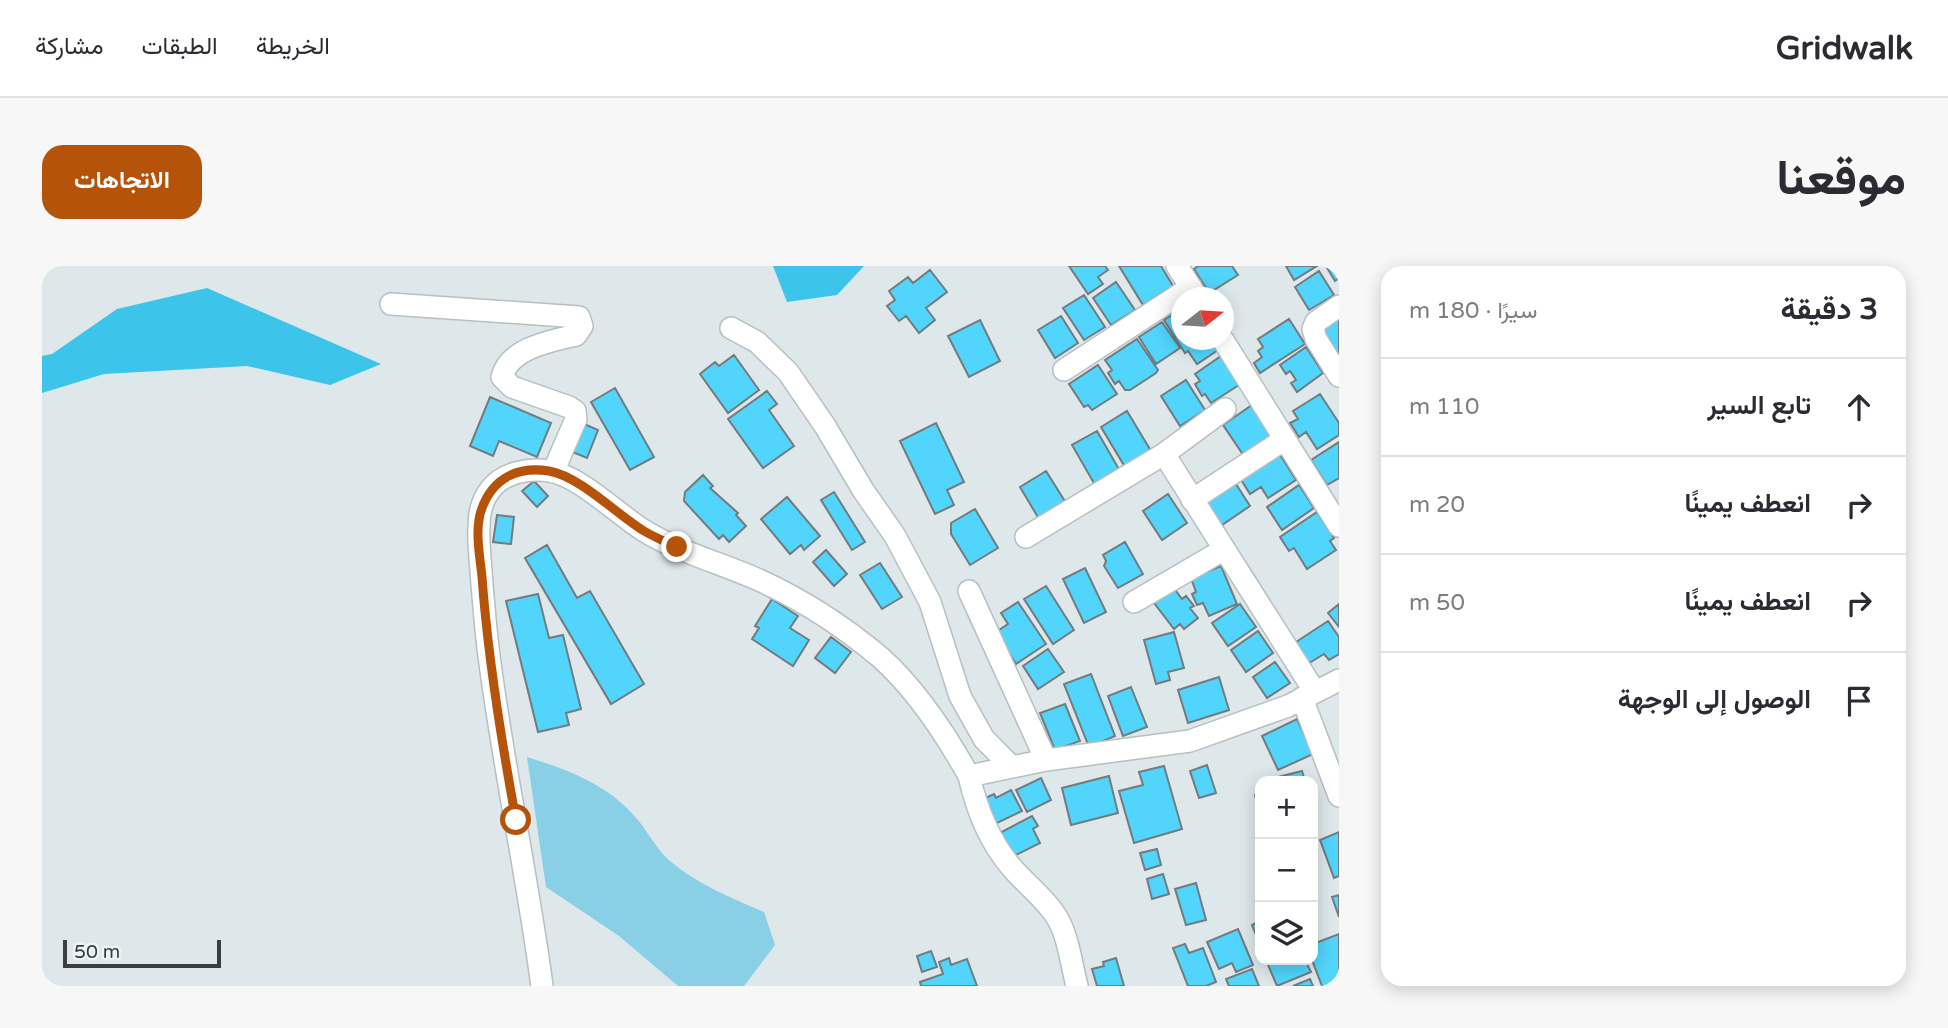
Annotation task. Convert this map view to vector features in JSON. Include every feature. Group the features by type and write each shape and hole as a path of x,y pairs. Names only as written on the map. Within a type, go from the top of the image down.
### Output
{"street":[{"path":"1177,266 1191,287"},
{"path":"391,304 579,317 582,326 576,335 541,344 520,355 504,368 502,377 512,387 575,411 576,419 553,472"},
{"path":"1064,370 1171,306"},
{"path":"1339,306 1316,322 1313,329 1316,339 1339,376"},
{"path":"731,328 757,342 788,372 825,426 894,537 930,602 960,696 984,738 1011,766"},
{"path":"1229,350 1339,526"},
{"path":"1026,537 1164,454 1225,410"},
{"path":"1192,500 1285,439"},
{"path":"1164,454 1308,695 1339,796"},
{"path":"542,986 497,719 478,529 480,511 490,490 503,479 526,470 553,472 578,484 644,531 797,598 846,631 897,673 947,737 969,776 978,812 991,838 1011,867 1055,914 1065,936 1077,986"},
{"path":"1134,601 1223,550"},
{"path":"970,591 1046,760"},
{"path":"969,776 1046,760 1190,741 1288,706 1339,680"}],"shaded area":[{"path":"773,266 864,266 837,295 787,302"},
{"path":"207,288 381,364 330,385 247,366 104,374 42,393 42,356 52,354 117,309"},
{"path":"527,757 572,773 600,787 626,807 661,852 680,869 715,890 764,912 775,945 744,986 678,986 619,936 546,887"}],"building":[{"path":"1069,266 1105,266 1108,270 1098,277 1103,284 1088,294"},
{"path":"1119,266 1161,266 1173,286 1143,305"},
{"path":"1198,266 1232,266 1238,275 1219,287 1205,287 1194,269"},
{"path":"1286,266 1317,266 1294,280"},
{"path":"1326,266 1339,266 1339,278 1335,281"},
{"path":"930,270 947,292 926,308 935,320 919,333 906,316 899,321 887,306 895,300 889,291 908,277 913,283"},
{"path":"1319,271 1334,295 1309,310 1295,287"},
{"path":"1116,282 1135,310 1111,325 1093,298"},
{"path":"1084,295 1105,327 1084,340 1063,308"},
{"path":"1171,315 1171,331 1164,320"},
{"path":"1061,316 1078,343 1055,358 1038,330"},
{"path":"1339,317 1339,352 1336,354 1320,330"},
{"path":"1289,319 1305,344 1260,373 1254,363 1262,357 1258,351 1263,347 1258,339"},
{"path":"980,320 1000,361 969,377 948,336"},
{"path":"1162,322 1171,335 1171,350 1177,350 1156,364 1139,337"},
{"path":"1137,339 1158,370 1130,390 1125,390 1119,381 1115,384 1108,373 1112,370 1105,360"},
{"path":"1306,347 1323,373 1297,392 1291,383 1296,380 1290,371 1286,374 1280,365"},
{"path":"1183,350 1218,350 1197,364 1188,351 1185,353"},
{"path":"734,355 759,390 728,413 700,374 715,362 719,366"},
{"path":"1221,356 1239,385 1211,403 1205,394 1202,396 1195,384 1200,381 1195,374"},
{"path":"1098,365 1117,394 1092,410 1088,405 1084,407 1069,384"},
{"path":"1186,380 1205,410 1180,426 1161,396"},
{"path":"615,388 654,457 630,470 591,402"},
{"path":"767,391 777,404 769,410 794,446 763,468 728,419"},
{"path":"1320,394 1339,423 1339,435 1317,449 1306,432 1299,437 1290,423 1298,419 1293,411"},
{"path":"490,397 551,423 537,457 499,441 493,456 470,446"},
{"path":"1252,405 1273,437 1244,456 1223,425"},
{"path":"1127,411 1151,451 1125,467 1101,427"},
{"path":"582,423 598,430 587,458 570,451"},
{"path":"936,423 964,482 947,490 954,505 935,514 900,441"},
{"path":"1097,431 1120,471 1095,485 1072,445"},
{"path":"1339,442 1339,478 1327,485 1311,460"},
{"path":"1279,453 1296,480 1268,498 1261,487 1250,494 1240,478"},
{"path":"1046,471 1066,503 1039,519 1020,487"},
{"path":"703,475 713,486 710,488 738,513 736,515 746,526 729,542 723,535 719,539 684,501 685,492"},
{"path":"534,481 548,496 537,507 522,491"},
{"path":"1236,484 1250,506 1219,527 1204,504"},
{"path":"1299,485 1314,508 1282,530 1267,507"},
{"path":"834,492 865,542 852,550 821,500"},
{"path":"1168,494 1187,523 1162,540 1143,511"},
{"path":"787,497 820,536 804,550 801,545 790,554 761,519"},
{"path":"975,509 998,548 970,565 951,534 951,523"},
{"path":"1317,512 1334,538 1330,541 1336,550 1307,569 1294,548 1289,551 1280,537"},
{"path":"497,515 514,517 511,544 493,542"},
{"path":"1125,542 1143,574 1118,588 1104,566 1106,561 1103,555"},
{"path":"547,545 577,598 590,591 644,684 611,704 525,558"},
{"path":"826,550 847,574 834,586 813,562"},
{"path":"880,563 902,597 882,609 860,575"},
{"path":"1221,566 1237,604 1209,616 1203,603 1197,605 1192,594 1196,592 1191,578"},
{"path":"1085,568 1106,612 1084,623 1063,579"},
{"path":"1171,584 1182,599 1186,596 1194,606 1190,608 1198,618 1184,629 1180,624 1174,629 1151,599"},
{"path":"1046,586 1074,630 1053,644 1024,599"},
{"path":"538,594 549,638 563,635 581,709 566,713 569,725 538,732 506,601"},
{"path":"772,599 798,616 790,628 809,640 793,666 752,639 759,628 755,626"},
{"path":"1018,602 1046,644 1016,664 996,632 1008,624 1001,613"},
{"path":"1240,604 1256,627 1228,646 1212,623"},
{"path":"1339,604 1339,627 1328,613"},
{"path":"1328,621 1339,637 1339,654 1329,660 1324,654 1306,665 1293,644"},
{"path":"1258,631 1273,653 1246,672 1231,650"},
{"path":"1174,632 1184,668 1168,672 1170,680 1156,684 1144,640"},
{"path":"831,637 851,652 835,673 815,658"},
{"path":"1048,649 1064,672 1038,689 1023,666"},
{"path":"1275,662 1290,683 1267,698 1253,677"},
{"path":"1091,674 1115,736 1089,747 1064,684"},
{"path":"1219,677 1229,710 1188,723 1178,690"},
{"path":"1131,687 1147,727 1123,736 1108,696"},
{"path":"1065,704 1080,741 1055,750 1040,713"},
{"path":"1297,719 1313,754 1278,770 1262,736"},
{"path":"1207,765 1216,793 1199,798 1190,771"},
{"path":"1164,766 1182,829 1134,843 1119,791 1143,785 1139,772"},
{"path":"1302,771 1304,776 1282,776"},
{"path":"1109,776 1118,813 1071,825 1062,788"},
{"path":"1041,778 1051,800 1027,812 1016,790"},
{"path":"1011,790 1022,811 995,824 983,799 994,794 996,798"},
{"path":"1032,816 1038,826 1033,829 1040,843 1010,858 998,834"},
{"path":"1339,832 1339,876 1334,878 1320,840"},
{"path":"1157,849 1161,865 1145,870 1140,853"},
{"path":"1163,874 1169,894 1152,899 1147,879"},
{"path":"1196,883 1206,920 1186,925 1175,889"},
{"path":"1339,895 1339,917 1332,897"},
{"path":"1238,929 1253,965 1236,972 1232,963 1219,969 1207,942"},
{"path":"1339,934 1339,986 1322,986 1314,965 1318,965 1318,942"},
{"path":"1185,944 1189,953 1203,948 1216,982 1206,986 1188,986 1173,948"},
{"path":"931,951 937,967 922,972 917,956"},
{"path":"949,958 951,965 967,959 977,986 921,986 920,982 943,974 939,962"},
{"path":"1116,958 1124,986 1097,986 1092,969 1104,966 1103,962"},
{"path":"1268,965 1308,965 1311,972 1277,986"},
{"path":"1252,969 1259,986 1229,986 1226,979"},
{"path":"1310,979 1313,986 1293,986"}],"route":[{"path":"516,820 497,719 478,529 480,511 490,490 513,473 526,470 553,472 578,484 644,531 677,547"}]}
